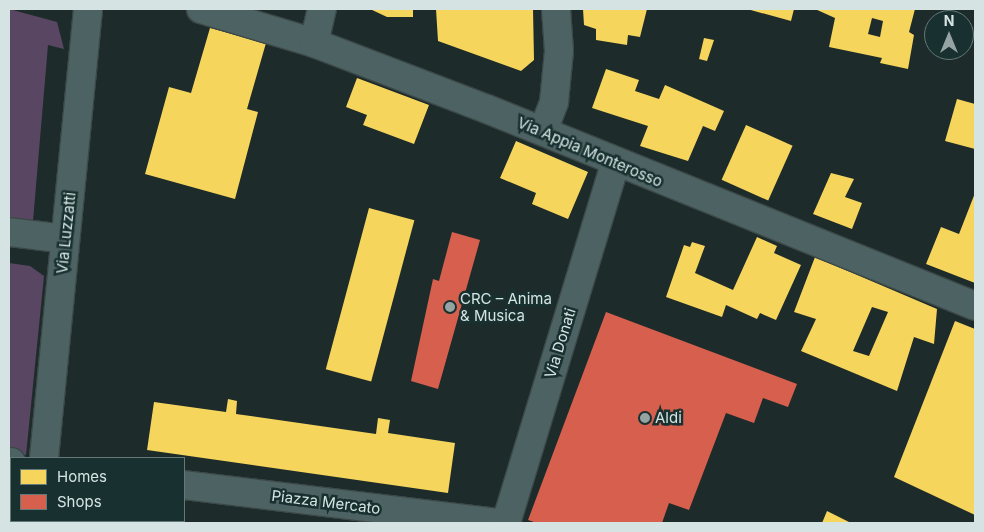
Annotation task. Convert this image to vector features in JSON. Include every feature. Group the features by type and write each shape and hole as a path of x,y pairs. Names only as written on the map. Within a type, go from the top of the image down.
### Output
{"street":[{"name":"Via Luzzatti","path":"44,457 88,9"},
{"name":"Via Appia Monterosso","path":"201,9 314,44 543,131 615,164 975,306"},
{"path":"314,44 322,9"},
{"path":"543,131 554,102 556,9"},
{"name":"Via Donati","path":"506,523 615,164"},
{"path":"9,232 65,239"},
{"name":"Piazza Mercato","path":"185,485 498,523"}],"shaded area":[{"path":"9,9 57,22 64,49 48,45 33,221 9,218"},
{"path":"9,263 30,266 44,276 26,455 9,452"}],"building: Homes":[{"path":"370,9 413,9 413,17 387,17"},
{"path":"436,9 533,9 534,60 521,71 438,41"},
{"path":"583,9 647,9 640,37 628,35 627,45 596,40 596,29 584,25"},
{"path":"747,9 794,9 791,21"},
{"path":"815,9 915,9 909,32 914,35 908,69 880,63 882,58 829,47 835,18","holes":["872,18 883,21 880,37 868,34"]},
{"path":"210,28 266,43 247,109 258,112 235,199 145,174 169,87 191,93"},
{"path":"704,38 714,40 707,61 699,59"},
{"path":"606,69 639,80 635,91 659,99 665,85 724,111 715,131 703,126 688,161 640,146 648,126 592,108"},
{"path":"357,78 429,105 414,144 363,125 367,115 346,107"},
{"path":"957,99 975,104 975,149 945,141"},
{"path":"746,125 793,146 768,201 722,180"},
{"path":"516,141 588,172 568,219 532,204 536,193 500,178"},
{"path":"831,173 854,179 845,197 862,203 852,229 813,214"},
{"path":"975,193 975,283 926,264 941,227 959,234"},
{"path":"369,208 414,220 371,381 326,369"},
{"path":"757,237 777,246 774,253 801,265 776,320 760,313 757,319 726,305 722,317 666,297 684,245 690,247 692,242 705,246 695,273 733,290"},
{"path":"815,257 937,309 934,344 914,337 897,391 801,351 816,319 794,312","holes":["872,307 888,312 869,356 853,351"]},
{"path":"955,321 975,329 975,515 894,477"},
{"path":"228,399 237,401 236,414 376,434 378,418 390,420 388,433 455,443 448,493 147,450 154,402 226,412"},
{"path":"827,511 851,523 822,523"}],"building: Shops":[{"path":"452,232 480,240 438,389 411,381 433,279 439,281"},
{"name":"Aldi","path":"606,312 797,384 788,407 763,398 754,423 726,413 689,510 669,503 662,523 537,523 528,520"}],"place":[{"name":"CRC – Anima & Musica","path":"450,307"},
{"name":"Aldi","path":"645,418"}]}
